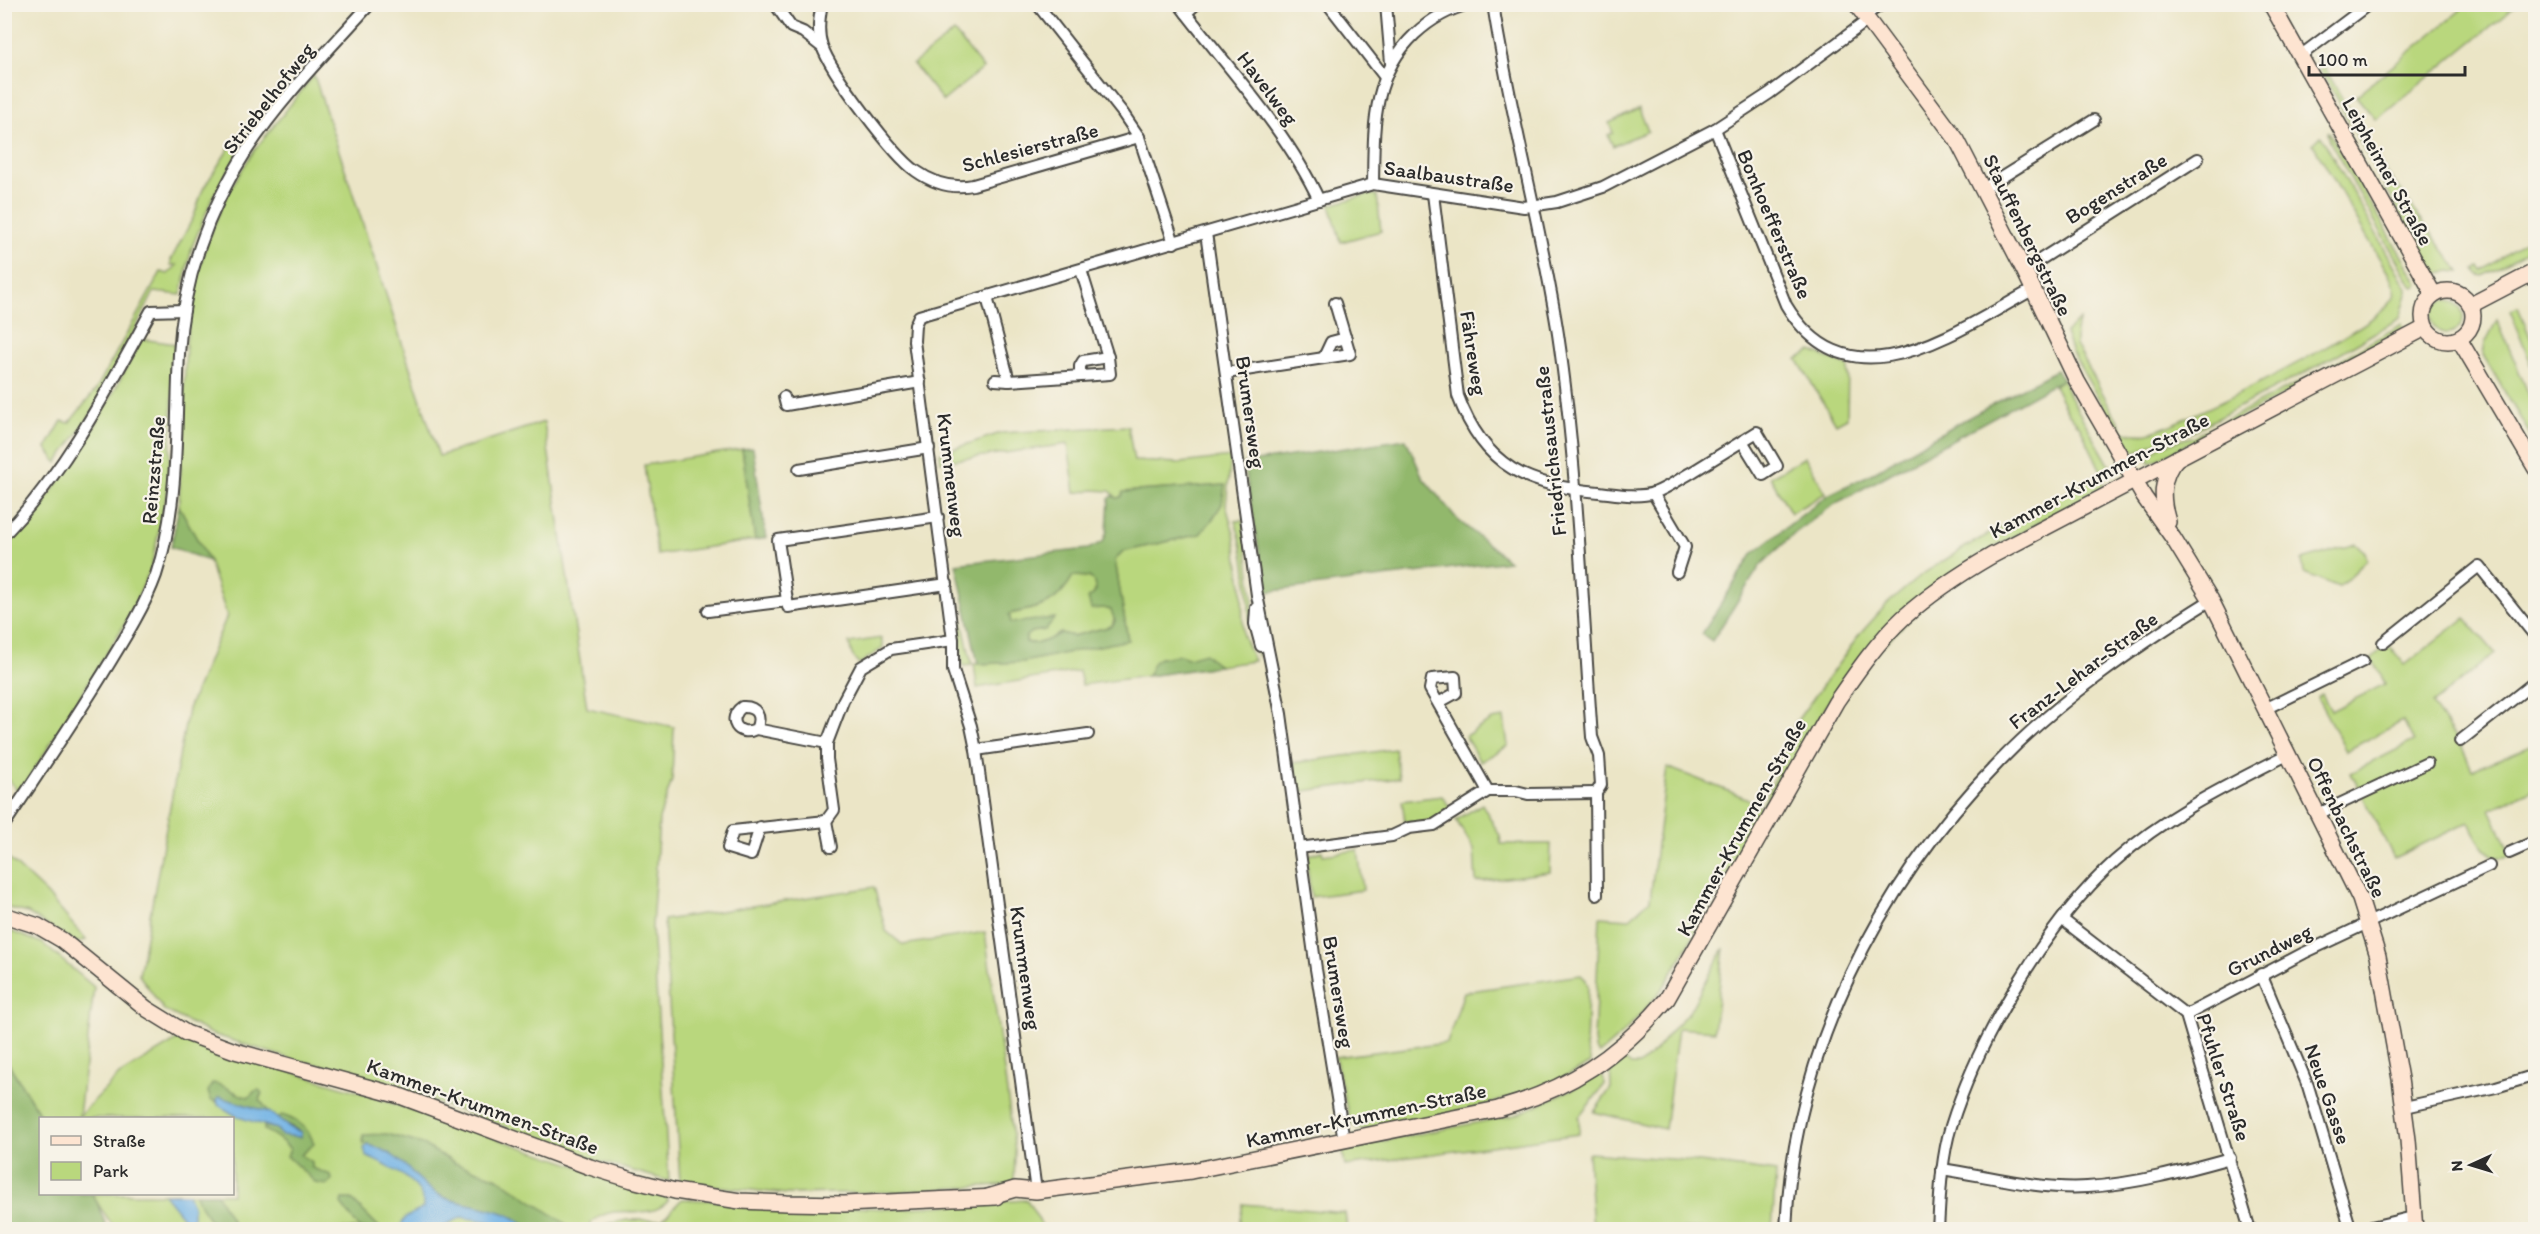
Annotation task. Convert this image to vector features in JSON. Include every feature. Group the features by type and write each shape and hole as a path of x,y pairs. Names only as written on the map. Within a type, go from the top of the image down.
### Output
{"street":[{"name":"Striebelhofweg","path":"224,191 248,149 283,104 370,4"},
{"path":"775,4 791,27 803,32 822,46"},
{"name":"Schlesierstraße","path":"822,4 819,18 822,46 842,83 900,156 915,170 933,181 954,186 973,185 1139,137"},
{"path":"1037,4 1139,137 1173,243"},
{"path":"1182,9 1196,4"},
{"path":"1328,4 1384,76"},
{"path":"1386,4 1391,63"},
{"path":"1373,184 1374,126 1384,76 1391,63 1408,41 1426,24 1447,12 1470,4"},
{"name":"Friedrichsaustraße","path":"1493,4 1535,206 1557,334 1576,490 1592,737 1599,756 1601,785 1596,793 1597,895"},
{"name":"Saalbaustraße","path":"919,316 1373,184 1433,194 1535,206 1557,202 1603,187 1715,129 1770,93 1863,13 1882,4"},
{"name":"Leipheimer Straße","path":"2271,4 2434,295"},
{"path":"2300,56 2368,4"},
{"name":"Havelweg","path":"1182,9 1278,134 1312,185 1319,200"},
{"name":"Stauffenbergstraße","path":"1863,13 1950,129 2034,289 2077,381 2134,480"},
{"path":"803,32 813,27 819,18"},
{"path":"1983,189 2094,120"},
{"name":"Bonhoefferstraße","path":"1715,129 1786,305 1799,325 1810,336 1832,349 1854,358 1874,359 1905,354 1950,334 2034,289"},
{"name":"Bogenstraße","path":"2024,270 2198,159"},
{"name":"Reinzstraße","path":"4,825 123,641 155,577 165,544 174,493 179,355 191,269 224,191"},
{"name":"Fähreweg","path":"1433,194 1458,396 1466,419 1475,433 1499,460 1535,482 1576,490 1638,496 1653,493"},
{"name":"Brumersweg","path":"1206,234 1257,595 1257,634 1270,662 1281,714 1325,1033 1344,1141"},
{"path":"995,381 1110,374 1108,357 1081,270"},
{"path":"2470,305 2535,271"},
{"path":"2450,291 2466,298 2470,305 2473,321 2470,328 2459,339 2443,342 2425,328 2422,314 2428,300 2434,295 2450,291"},
{"path":"987,297 1009,381"},
{"path":"1226,373 1350,354 1335,303"},
{"path":"4,535 60,468 94,415 152,310 184,310"},
{"name":"Krummenweg","path":"919,316 915,326 915,341 953,640 961,669 963,705 976,750 1036,1191"},
{"name":"Kammer-Krummen-Straße","path":"4,915 14,916 38,926 62,940 147,1009 186,1033 235,1051 400,1096 632,1180 686,1193 740,1201 844,1204 988,1197 1016,1199 1036,1191 1191,1171 1468,1116 1529,1101 1570,1082 1618,1051 1647,1024 1667,999 1836,702 1855,675 1903,619 1961,573 2182,454 2425,328"},
{"path":"1324,357 1331,342 1346,338"},
{"path":"2459,339 2535,469"},
{"path":"1080,376 1080,366 1083,361 1108,357"},
{"path":"784,397 786,405 920,382"},
{"path":"1677,572 1685,547 1653,493 1669,486 1742,441"},
{"path":"799,469 929,448"},
{"path":"2174,538 2162,505 2162,496 2171,466 2182,454"},
{"name":"Offenbachstraße","path":"2134,480 2174,538 2211,600 2360,898 2369,922 2392,1030 2404,1107 2414,1223"},
{"path":"938,517 778,540 788,607 946,584"},
{"path":"2384,643 2479,566 2535,637"},
{"name":"Franz-Lehar-Straße","path":"1786,1230 1788,1178 1800,1117 1821,1048 1846,981 1875,925 1906,875 1953,813 2000,761 2051,714 2104,673 2211,600"},
{"path":"708,611 787,601"},
{"path":"831,848 826,821 834,810 827,743 843,701 861,667 891,649 953,640"},
{"path":"2267,708 2363,661"},
{"path":"2460,741 2535,681"},
{"path":"1437,703 1488,791"},
{"path":"756,729 827,743"},
{"path":"976,750 1088,734"},
{"path":"1938,1230 1942,1169 1951,1127 1970,1077 2008,1002 2034,958 2062,920 2086,890 2115,861 2159,826 2222,787 2289,754"},
{"path":"2318,814 2427,763"},
{"path":"1299,848 1392,836 1409,828 1434,825 1488,791 1516,791 1528,794 1596,793"},
{"path":"760,827 826,821"},
{"path":"2509,853 2535,841"},
{"name":"Grundweg","path":"2186,1015 2261,974 2489,866"},
{"name":"Pfuhler Straße","path":"2062,920 2186,1015 2250,1230"},
{"name":"Neue Gasse","path":"2261,974 2307,1084 2351,1230"},
{"path":"2404,1107 2496,1087 2535,1075"},
{"path":"1942,1169 2022,1182 2085,1187 2153,1178 2230,1158"},
{"path":"2359,1230 2414,1223"}],"green space":[{"path":"2468,4 2517,5 2376,120 2356,96"},
{"path":"954,32 983,68 943,101 913,64"},
{"path":"2317,54 2376,158 2460,272 2449,271 2434,274 2318,66"},
{"path":"314,75 439,456 544,422 587,708 674,727 672,780 659,819 652,927 669,1181 594,1160 479,1117 331,1067 291,1059 212,1034 164,1010 139,975 188,709 227,616 209,561 179,506 186,343 193,293 207,242 228,192 253,152"},
{"path":"1639,109 1648,131 1613,146 1608,135 1613,133 1609,123"},
{"path":"2328,132 2418,284 2414,287 2330,142"},
{"path":"2321,136 2407,288 2400,318 2323,363 2193,431 2161,440 2137,451 2128,449 2071,351 2065,333 2080,320 2076,331 2076,345 2123,430 2142,434 2205,410 2282,371 2355,330 2380,312 2393,299 2395,289 2388,273 2313,144"},
{"path":"233,142 241,149 213,196 192,247 181,295 154,292 92,413 57,463 46,448 62,421 69,423 95,391 161,272 168,274 177,265 171,265 171,260 194,216 203,189"},
{"path":"1369,194 1377,195 1381,231 1341,242 1330,205"},
{"path":"2535,234 2533,248 2483,276 2475,270 2479,267 2482,271"},
{"path":"2447,301 2459,305 2463,317 2459,329 2447,333 2435,329 2431,317 2435,305"},
{"path":"2518,307 2535,349 2535,374 2510,310"},
{"path":"2497,320 2535,409 2535,443 2483,355 2485,343"},
{"path":"2402,324 2404,328 2328,372 2150,463 2148,454 2163,445 2195,436 2326,368"},
{"path":"141,339 175,344 169,483 151,568 126,622 20,793 5,777 5,543 27,521 65,473 98,421"},
{"path":"1811,351 1848,366 1847,418 1836,424 1797,359"},
{"path":"2056,370 2063,379 1833,505 1795,533 1760,566 1712,641 1702,634 1753,553 1828,495 1869,475"},
{"path":"2063,379 2069,395 2110,466 2110,473 2102,481 2104,486 1972,560 1835,691 1665,985 1634,1022 1599,1054 1594,1040 1600,917 1629,919 1650,900 1667,767 1746,798 1761,808 1776,776 1772,772 1796,722 1860,634 1887,604 1921,575 1967,546 2102,473 2080,427 2068,413 2054,385"},
{"path":"1128,426 1134,461 1180,463 1231,457 1226,505 1234,534 1242,585 1243,635 1254,661 1082,685 1079,671 977,688 974,664 1023,662 1128,640 1115,560 1122,552 1200,534 1225,485 1124,492 1121,497 1117,498 1110,491 1093,490 1075,493 1068,444 941,462 940,453 1001,433"},
{"path":"1406,439 1423,478 1458,520 1509,561 1266,592 1244,463"},
{"path":"753,448 766,538 755,540 742,449"},
{"path":"742,449 755,540 657,555 644,465"},
{"path":"1805,457 1826,493 1791,513 1770,477"},
{"path":"1225,485 1222,504 1200,534 1122,552 1115,560 1128,640 1023,662 978,664 956,564 1088,549 1103,542 1107,531 1109,499 1113,496 1121,497 1123,492","holes":["1073,576 1089,577 1093,580 1096,590 1088,598 1091,609 1111,610 1115,621 1112,626 1073,636 1061,633 1044,641 1031,643 1026,642 1026,636 1031,632 1045,630 1055,618 1011,623 1009,614 1046,604 1060,594"]},
{"path":"179,506 209,561 171,547"},
{"path":"1243,520 1253,597 1252,632 1260,653 1258,657 1251,637 1245,562 1235,521"},
{"path":"2356,544 2365,552 2367,560 2339,587 2304,573 2302,560"},
{"path":"1073,576 1086,577 1094,581 1096,584 1093,595 1103,608 1111,610 1115,616 1112,626 1073,636 1061,633 1049,640 1026,642 1026,636 1031,632 1045,630 1011,623 1009,614 1030,610 1054,600"},
{"path":"953,590 955,590 972,665 963,666"},
{"path":"2465,618 2495,653 2432,704 2462,747 2472,770 2535,744 2535,789 2490,809 2511,855 2497,857 2490,854 2469,822 2394,858 2351,773 2414,741 2403,721 2346,751 2317,697 2322,694 2331,711 2385,684 2376,665 2370,660 2385,646 2392,649 2405,665"},
{"path":"881,638 883,648 859,664 852,655 849,643"},
{"path":"1205,653 1219,666 1147,676 1154,662 1160,658 1180,655 1188,658"},
{"path":"1504,718 1508,746 1480,762 1465,736 1492,720"},
{"path":"1395,749 1399,778 1297,792 1293,763"},
{"path":"1442,796 1452,810 1435,821 1411,824 1410,821 1405,822 1402,801"},
{"path":"1482,804 1500,836 1501,844 1551,844 1550,872 1476,882 1474,849 1456,820"},
{"path":"1358,850 1363,890 1311,897 1307,864 1309,855 1322,851 1323,855"},
{"path":"4,854 47,894 86,940 75,943 28,913 5,907"},
{"path":"874,887 886,931 903,945 985,932 1015,1151 1014,1184 893,1192 787,1194 680,1182 664,920"},
{"path":"5,929 42,943 94,987 79,1116 119,1075 180,1038 359,1092 666,1196 668,1201 660,1208 651,1211 611,1213 601,1216 591,1223 591,1229 115,1229 92,1195 234,1195 234,1117 41,1117 5,1058"},
{"path":"1724,948 1714,1031 1678,1028 1665,1129 1594,1112 1611,1088 1610,1065 1621,1057 1631,1065 1639,1065 1655,1051 1689,1012"},
{"path":"1581,975 1588,987 1586,1048 1591,1063 1538,1088 1481,1106 1365,1130 1357,1128 1350,1122 1335,1057 1447,1043 1464,992"},
{"path":"5,1058 41,1117 39,1117 39,1195 93,1195 107,1229 5,1229"},
{"path":"1601,1071 1605,1084 1579,1117 1579,1134 1345,1166 1343,1152 1353,1147 1516,1115 1581,1085"},
{"path":"212,1083 249,1097 259,1090 262,1093 260,1100 269,1112 228,1100 217,1099 216,1102 211,1100 208,1092"},
{"path":"282,1115 298,1122 309,1133 314,1144 301,1155 312,1162 312,1168 331,1175 332,1180 327,1185 316,1183 287,1156 290,1149 278,1138 264,1130 264,1126 277,1129 281,1135 301,1132 277,1118"},
{"path":"387,1134 422,1144 455,1163 498,1178 571,1229 527,1229 511,1216 443,1197 385,1154 363,1143 363,1135"},
{"path":"1588,1153 1684,1160 1776,1172 1772,1229 1593,1229"},
{"path":"196,1195 218,1195 236,1229 216,1229 201,1207"},
{"path":"342,1199 351,1199 381,1229 360,1229 341,1204"},
{"path":"682,1199 892,1209 1027,1200 1044,1229 603,1230 607,1224 627,1220 662,1220"},
{"path":"1243,1204 1345,1213 1347,1229 1238,1230"}],"water":[{"path":"219,1097 269,1112 291,1128 301,1132 301,1137 281,1135 277,1129 238,1117 218,1105"},
{"path":"368,1145 392,1155 425,1185 443,1197 511,1216 527,1229 505,1229 490,1222 461,1217 439,1229 399,1229 405,1218 423,1208 422,1198 412,1182 366,1156 364,1148"},
{"path":"165,1195 188,1195 193,1206 193,1219 185,1220"}]}
